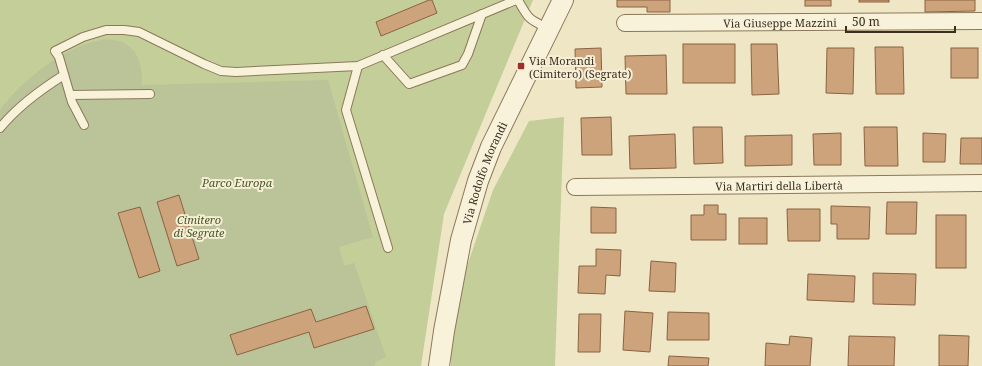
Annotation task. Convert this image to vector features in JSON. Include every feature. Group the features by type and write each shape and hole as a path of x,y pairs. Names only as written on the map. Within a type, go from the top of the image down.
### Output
{"street":[{"name":"Via Rodolfo Morandi","path":"441,363 444,331 461,240 478,181 491,147 563,0"},
{"name":"Via Giuseppe Mazzini","path":"625,23 982,21"},
{"name":"Via Martiri della Libertà","path":"575,187 982,183"}],"lane":[{"path":"84,125 72,102 59,58 55,51 83,37 106,30 139,32 204,64 221,71 236,72 358,66 517,0 526,16 549,29"},
{"path":"383,56 410,84 462,65 468,54 482,14"},
{"path":"358,66 346,110 388,248"},
{"path":"0,128 21,105 64,75"},
{"path":"70,95 150,94"}],"green space":[{"name":"Cimitero di Segrate","path":"0,0 533,0 444,214 421,366 0,366"},
{"name":"Cimitero di Segrate","path":"105,39 123,43 135,52 142,75 142,85 328,80 373,237 339,247 344,266 354,263 386,357 375,362 375,366 0,366 0,110 17,90 48,64 71,50 91,42"},
{"path":"564,117 555,366 451,366 451,348 464,275 493,190 529,121"}],"building":[{"path":"432,0 437,13 381,36 376,22"},
{"path":"617,0 670,0 670,12 647,12 647,7 617,7"},
{"path":"805,0 831,0 831,6 805,6"},
{"path":"859,0 889,0 889,2 859,2"},
{"path":"925,0 975,0 975,11 925,12"},
{"path":"683,44 735,44 735,83 683,83"},
{"path":"751,44 777,44 779,94 752,95"},
{"path":"875,47 903,47 904,94 876,94"},
{"path":"601,48 602,87 576,88 575,49"},
{"path":"827,48 854,48 853,94 826,93"},
{"path":"951,48 978,48 978,78 951,78"},
{"path":"666,55 667,94 626,94 625,56"},
{"path":"611,117 612,155 582,155 581,118"},
{"path":"693,127 722,127 723,163 694,164"},
{"path":"864,127 897,127 898,166 865,166"},
{"path":"841,133 841,165 814,165 813,134"},
{"path":"923,133 946,134 945,162 923,162"},
{"path":"675,134 676,168 630,169 629,136"},
{"path":"792,135 792,165 745,166 745,136"},
{"path":"961,138 982,138 982,164 960,164"},
{"path":"179,195 199,259 177,266 157,202"},
{"path":"887,202 917,202 916,234 886,234"},
{"path":"704,205 718,205 718,214 726,214 726,240 691,240 691,215 704,215"},
{"path":"831,206 870,207 869,239 837,239 837,224 831,224"},
{"path":"140,207 160,271 139,278 118,213"},
{"path":"591,207 616,208 616,233 591,233"},
{"path":"787,209 820,209 820,241 788,241"},
{"path":"936,215 966,215 966,268 936,268"},
{"path":"739,218 767,218 767,244 739,244"},
{"path":"596,249 621,250 620,276 606,275 605,294 578,293 579,266 596,266"},
{"path":"651,261 676,263 675,292 649,291"},
{"path":"873,273 916,274 915,305 873,304"},
{"path":"808,274 855,276 854,302 807,300"},
{"path":"366,306 374,329 314,348 309,332 237,355 230,335 311,309 316,322"},
{"path":"625,311 653,313 650,352 623,350"},
{"path":"668,312 709,313 709,340 667,340"},
{"path":"579,314 601,314 600,352 578,352"},
{"path":"939,335 969,336 968,366 939,366"},
{"path":"790,336 812,338 810,366 765,366 766,343 789,345"},
{"path":"849,336 895,337 894,366 848,366"},
{"path":"669,356 709,358 708,366 668,366"}],"place":[{"name":"Via Morandi (Cimitero) (Segrate)","path":"521,66"}],"park label":[{"name":"Parco Europa","path":"237,182"}]}
